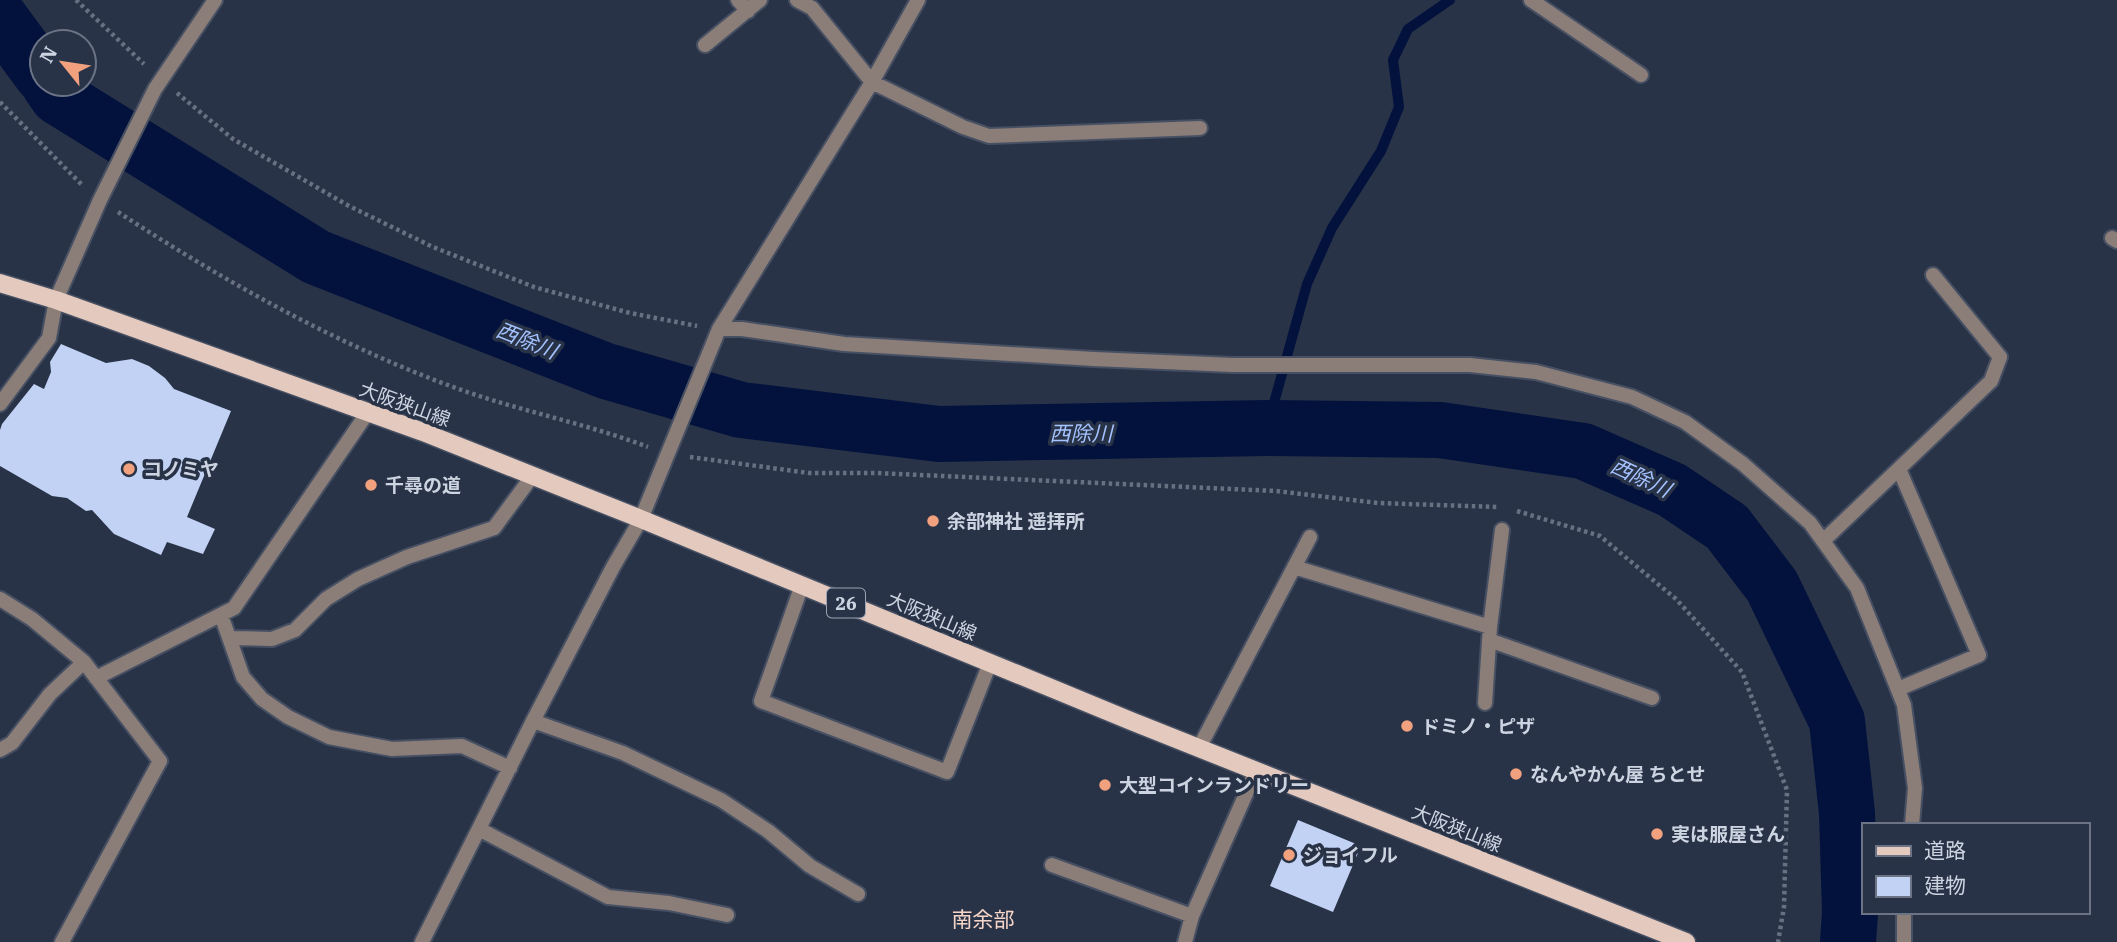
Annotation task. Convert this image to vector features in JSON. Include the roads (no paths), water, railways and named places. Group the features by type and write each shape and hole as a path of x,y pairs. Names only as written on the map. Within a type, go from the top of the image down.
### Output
{"main road":[{"name":"大阪狭山線","path":"0,283 56,300 368,412 533,475 1199,748 1686,942"}],"street":[{"path":"0,404 49,338 56,300 102,197 158,84 215,0"},
{"path":"705,45 743,5 760,0"},
{"path":"797,0 812,8 872,82 963,127 989,136 1200,128"},
{"path":"422,942 533,721 641,519 671,451 716,335 872,82 918,0"},
{"path":"1531,0 1642,75"},
{"path":"1823,541 1991,380 2000,357 1933,275"},
{"path":"716,335 742,329 844,344 1233,365 1470,365 1536,372 1632,397 1685,422 1743,464 1810,523 1857,588 1904,705 1915,788 1912,823"},
{"path":"96,678 234,608 368,412"},
{"path":"1898,689 1979,654 1899,470"},
{"path":"229,638 272,639 295,630 326,599 358,579 407,557 494,528 533,475"},
{"path":"1485,703 1502,530"},
{"path":"1199,748 1310,537"},
{"path":"1294,567 1490,633 1652,698"},
{"path":"802,585 761,701 947,772 990,663"},
{"path":"0,599 32,619 84,662 160,761 62,942"},
{"path":"221,615 243,677 262,699 288,718 329,737 392,749 462,746 510,768"},
{"path":"0,750 12,743 50,694 84,662"},
{"path":"533,721 623,753 721,800 768,831 810,866 858,894"},
{"path":"1185,942 1192,916 1256,771"},
{"path":"479,829 608,897 669,903 727,915"},
{"path":"1052,865 1192,916"},
{"path":"1904,914 1904,942"}],"waterway":[{"path":"1267,428 1307,284 1332,228 1381,151 1399,107 1393,60 1408,29 1450,0"},
{"name":"西除川","path":"0,18 28,56"},
{"name":"西除川","path":"60,98 316,257 606,371 741,410 939,434 1267,428 1440,430 1583,451 1672,490 1727,527 1772,586 1837,721 1847,813 1850,913 1848,942"}],"place":[{"name":"コノミヤ","path":"129,469"},
{"name":"千尋の道","path":"371,485"},
{"name":"余部神社 遥拝所","path":"933,521"},
{"name":"ドミノ・ピザ","path":"1407,726"},
{"name":"なんやかん屋 ちとせ","path":"1516,774"},
{"name":"大型コインランドリー","path":"1105,785"},
{"name":"実は服屋さん","path":"1657,834"},
{"name":"ジョイフル","path":"1289,855"}],"district":[{"name":"南余部","path":"983,919"}]}
